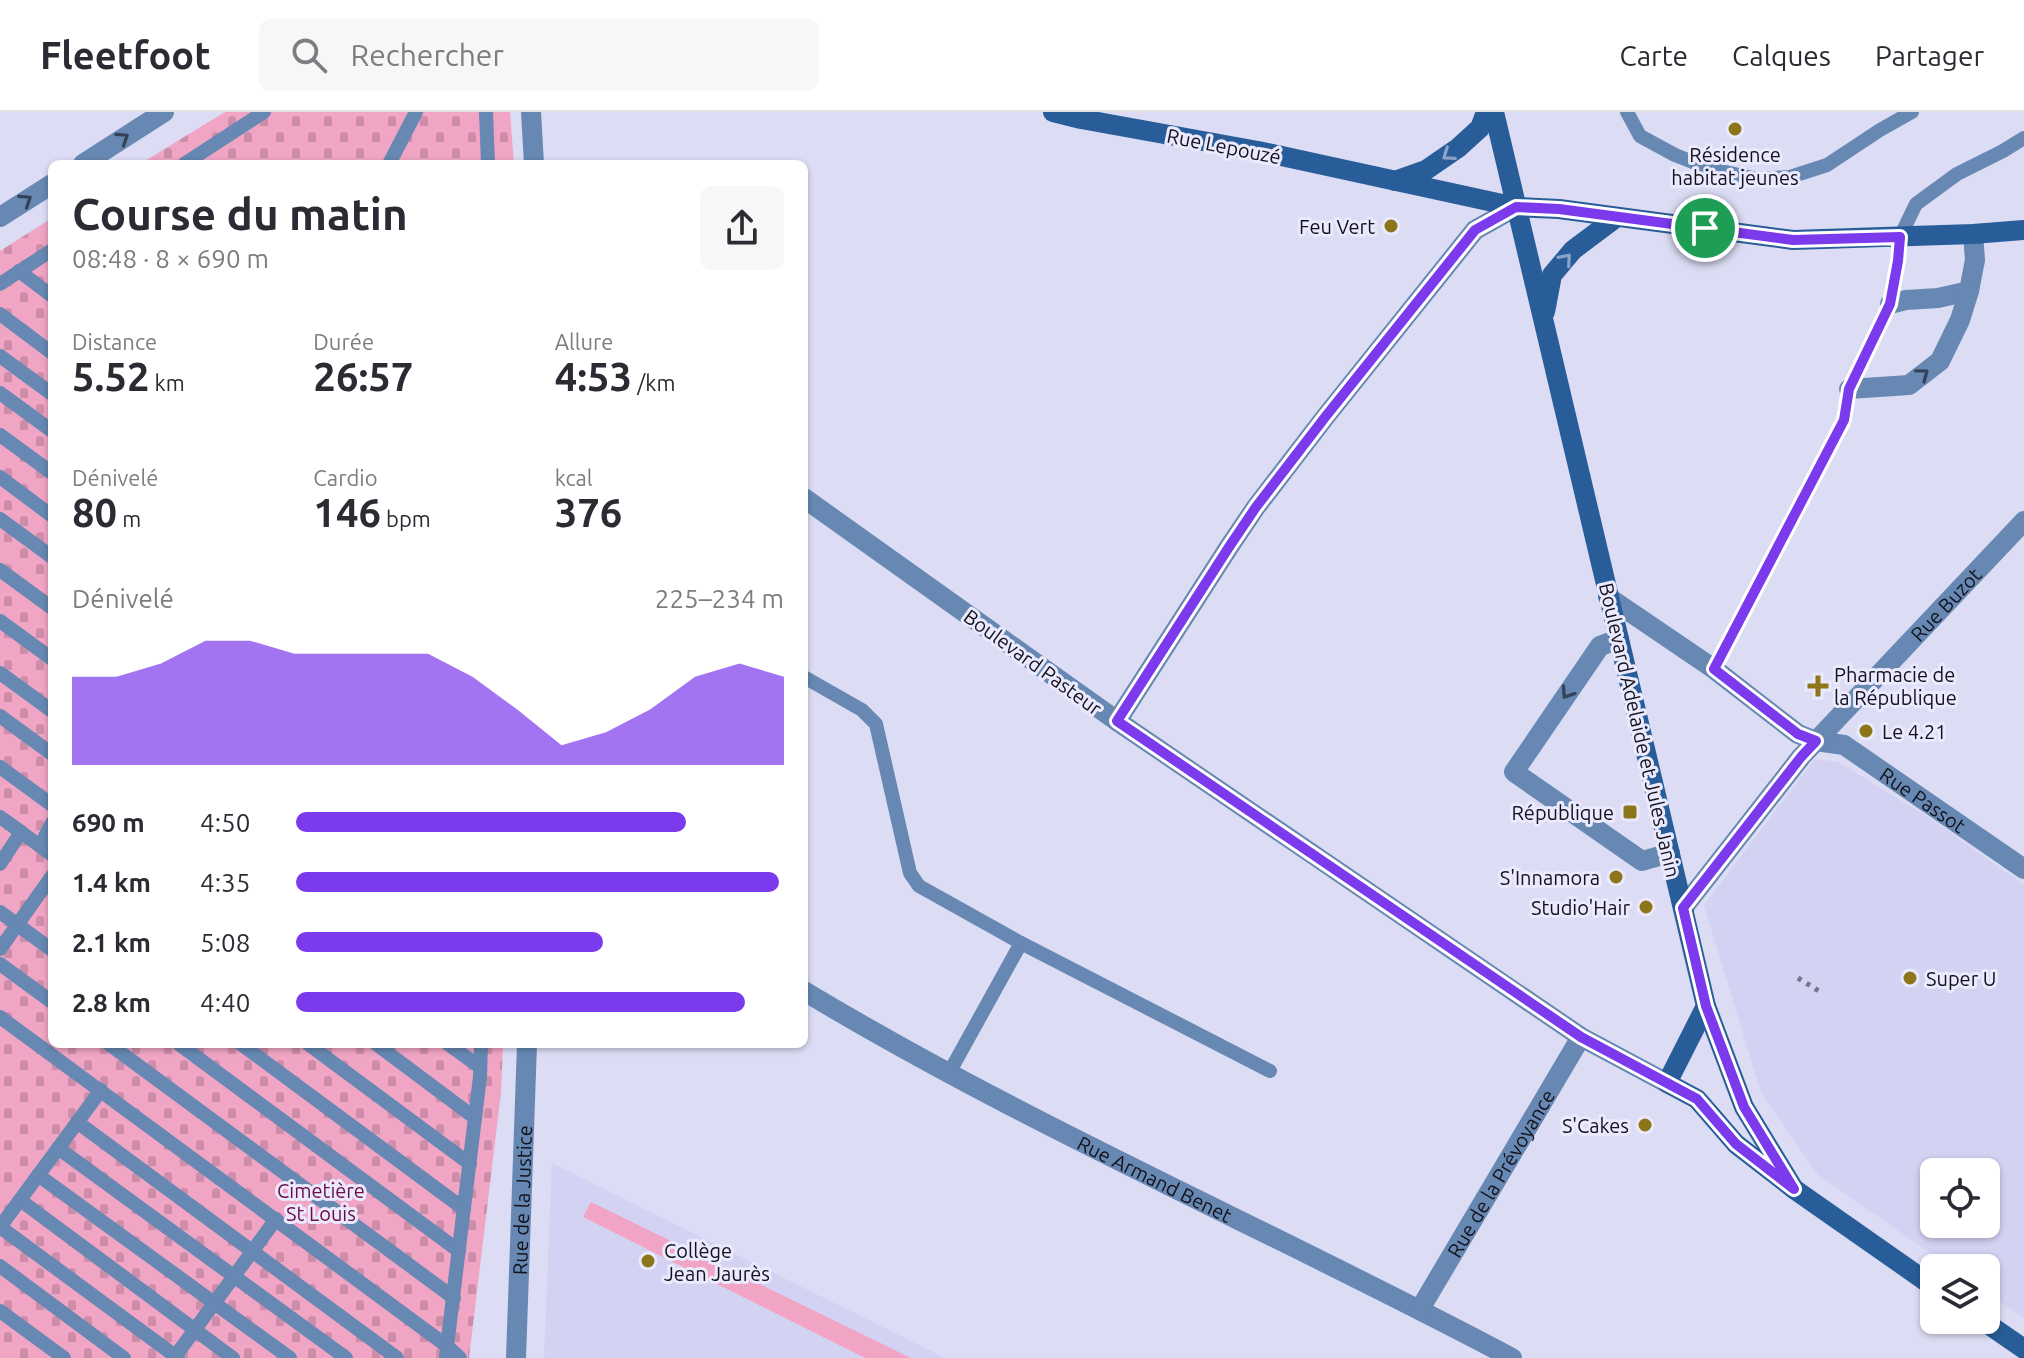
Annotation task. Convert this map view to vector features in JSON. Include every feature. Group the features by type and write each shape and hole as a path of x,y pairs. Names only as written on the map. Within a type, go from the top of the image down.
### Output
{"street":[{"path":"89,160 164,112"},
{"path":"531,112 534,160"},
{"name":"Rue Lepouzé","path":"1053,112 1258,151 1516,207 1559,209 1793,240 2024,230"},
{"path":"1395,181 1426,170 1458,148 1480,128 1486,112"},
{"name":"Boulevard Adelaide et Jules Janin","path":"1494,112 1706,1006 1744,1107 1794,1189"},
{"path":"0,217 48,187"},
{"path":"1117,721 1256,507 1475,230 1516,207"},
{"path":"1543,320 1552,275 1573,250 1617,217"},
{"path":"1849,389 1909,385 1940,361 1960,320 1969,291 1975,260 1973,234"},
{"path":"1890,304 1969,291"},
{"name":"Boulevard Pasteur","path":"808,501 1117,721 1581,1037 1667,1083"},
{"name":"Rue Buzot","path":"1683,908 1801,757 2024,521"},
{"name":"Rue Passot","path":"1608,597 1714,669 1798,734 1816,741 1844,745 2024,869"},
{"path":"1619,639 1600,646 1514,772 1642,861 1670,853"},
{"name":"Rue Armand Benet","path":"808,993 1058,1131 1420,1309 1512,1358"},
{"path":"1706,1006 1667,1083 1697,1099 1736,1144 1794,1189 1920,1277"},
{"name":"Rue de la Prévoyance","path":"1420,1309 1581,1037"},
{"name":"Rue de la Justice","path":"516,1358 527,1048"},
{"path":"2000,1332 2024,1349"}],"lane":[{"path":"190,160 264,112"},
{"path":"391,160 416,112"},
{"path":"486,112 488,160"},
{"path":"1627,112 1640,136 1675,155 1708,168 1757,179 1790,177 1827,165 1912,112"},
{"path":"1714,669 1844,420 1849,389 1890,304 1900,237 1916,204 1957,174 2024,138"},
{"path":"0,284 48,253"},
{"path":"19,271 48,293"},
{"path":"0,314 48,350"},
{"path":"0,356 48,391"},
{"path":"0,393 48,428"},
{"path":"0,435 48,470"},
{"path":"0,477 48,513"},
{"path":"0,519 48,554"},
{"path":"0,570 48,605"},
{"path":"0,621 48,656"},
{"path":"0,673 48,708"},
{"path":"808,679 862,710 876,724 910,873 919,886 1021,943 1270,1071"},
{"path":"0,716 48,751"},
{"path":"0,767 48,802"},
{"path":"0,817 46,851"},
{"path":"0,864 21,832"},
{"path":"0,949 48,882"},
{"path":"39,894 48,901"},
{"path":"0,912 48,947"},
{"path":"949,1073 1021,943"},
{"path":"0,964 48,999"},
{"path":"0,1017 276,1219 447,1352 460,1358"},
{"path":"114,1048 454,1298"},
{"path":"184,1048 459,1251"},
{"path":"246,1048 464,1209"},
{"path":"313,1048 470,1164"},
{"path":"381,1048 475,1118"},
{"path":"454,1048 480,1067"},
{"path":"447,1352 481,1048"},
{"path":"101,1090 0,1227 176,1357 276,1219"},
{"path":"77,1122 397,1358"},
{"path":"58,1148 346,1358"},
{"path":"38,1175 290,1358"},
{"path":"20,1200 233,1358"},
{"path":"0,1266 124,1358"},
{"path":"0,1311 64,1358"}],"path":[{"path":"1798,978 1819,991"}],"shaded area":[{"path":"1815,759 1838,762 1934,821 2024,885 2024,1318 2000,1302 2000,1254 1932,1254 1818,1175 1761,1093 1704,905"},
{"name":"Collège Jean Jaurès","path":"552,1163 945,1358 544,1358"}],"green space":[{"path":"225,112 510,112 514,160 147,160"},
{"name":"Cimetière St Louis","path":"48,221 48,1048 503,1048 501,1092 469,1358 0,1358 0,251"},
{"path":"591,1202 911,1358 865,1358 583,1217"}],"place":[{"name":"Résidence habitat jeunes","path":"1735,129"},
{"name":"Feu Vert","path":"1391,226"},
{"name":"Pharmacie de la République","path":"1818,686"},
{"name":"Le 4.21","path":"1866,731"},
{"name":"République","path":"1630,812"},
{"name":"S'Innamora","path":"1616,877"},
{"name":"Studio'Hair","path":"1646,907"},
{"name":"Super U","path":"1910,978"},
{"name":"S'Cakes","path":"1645,1125"},
{"name":"Collège Jean Jaurès","path":"648,1261"}],"route":[{"path":"1516,207 1559,209 1705,228 1793,240 1900,237 1890,304 1849,389 1844,420 1714,669 1798,734 1816,741 1683,908 1706,1006 1744,1107 1794,1189 1736,1144 1697,1099 1581,1037 1117,721 1256,507 1475,230 1516,207"}]}
